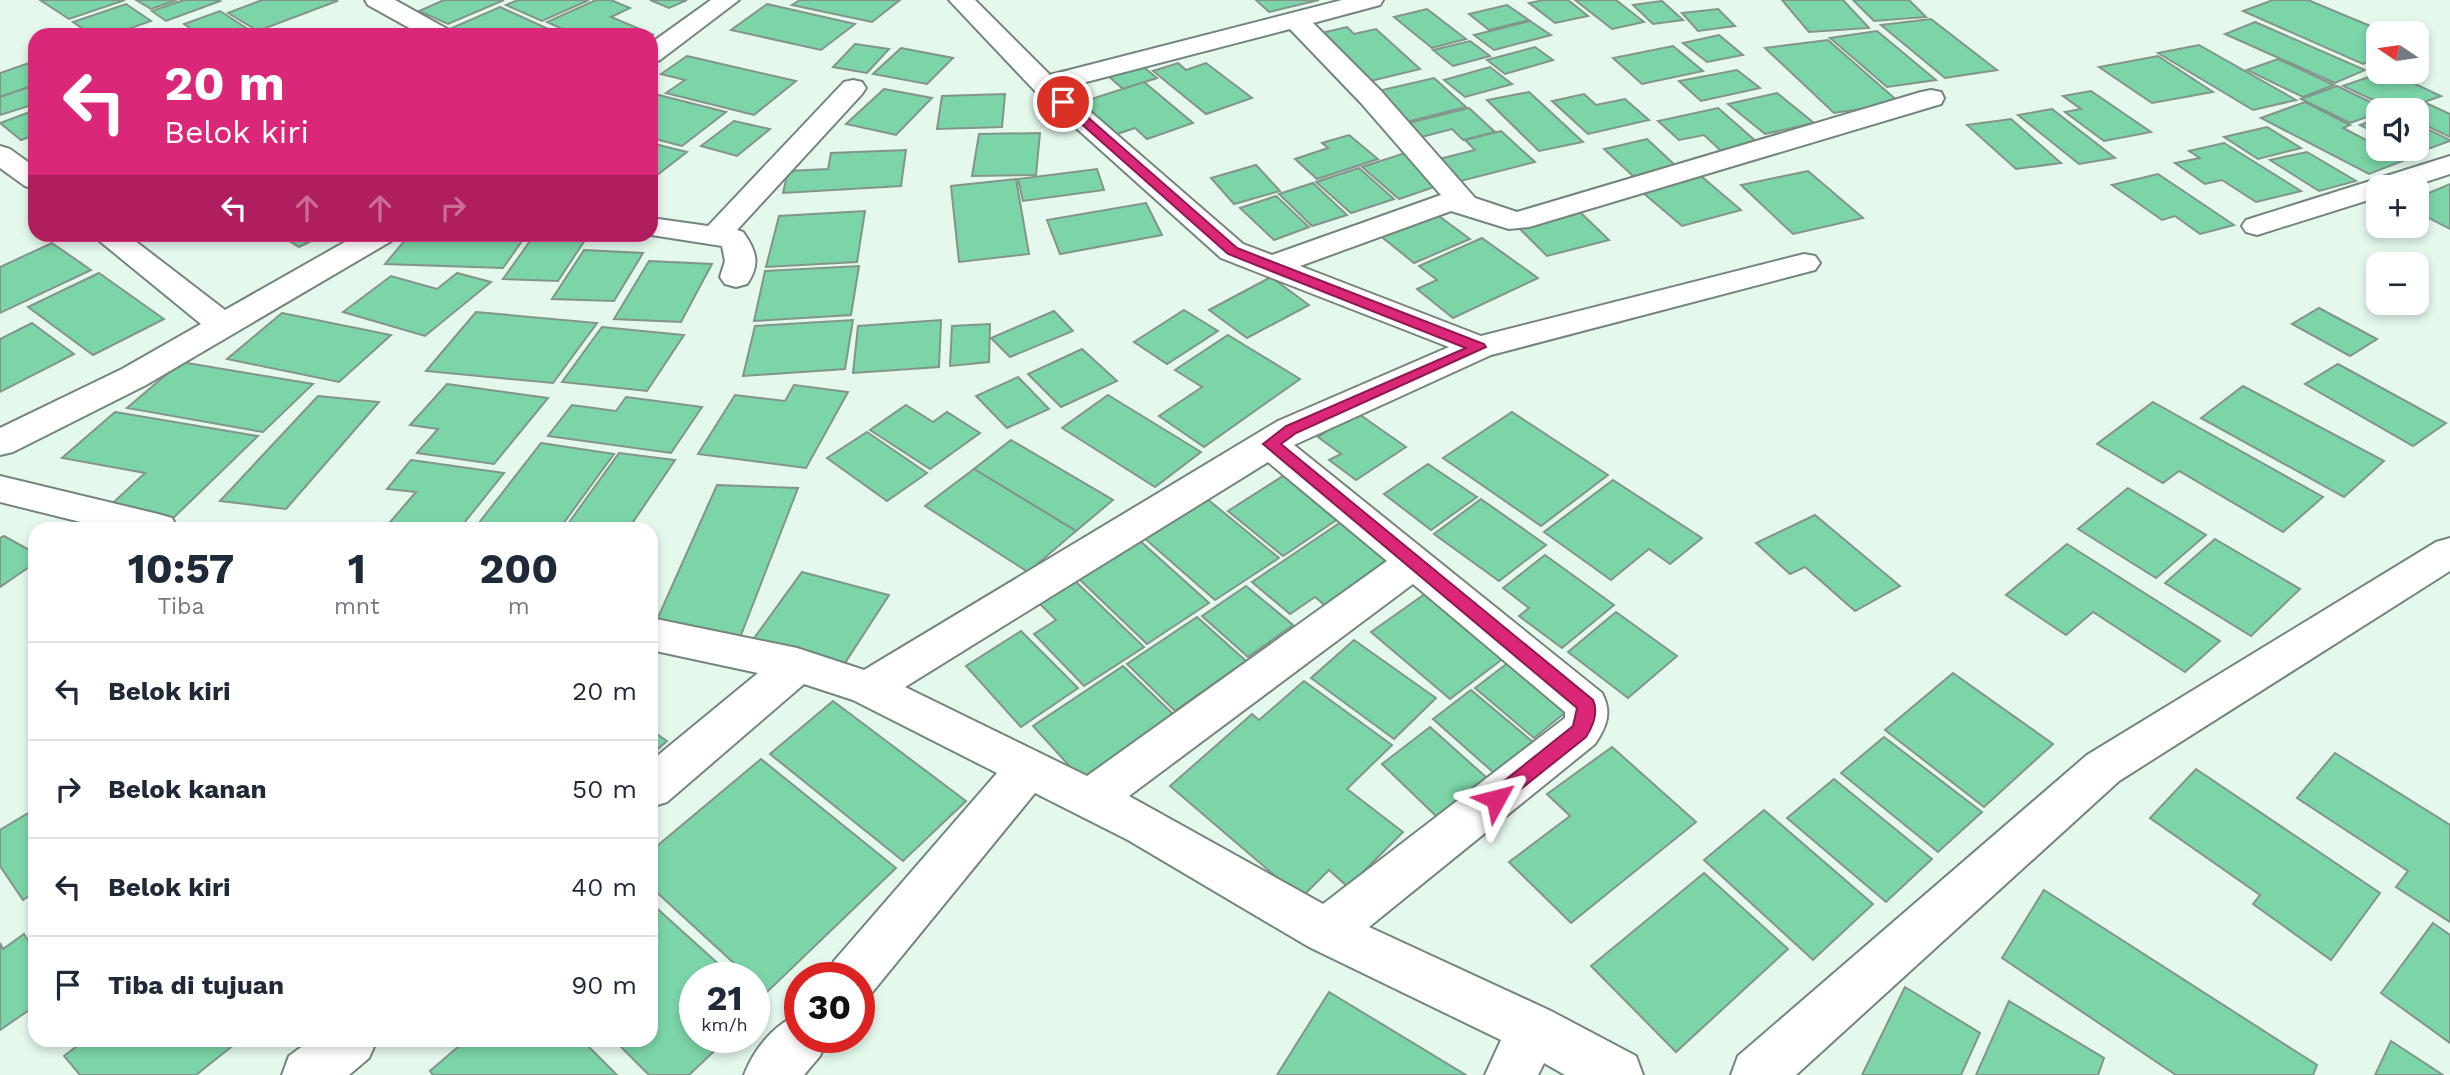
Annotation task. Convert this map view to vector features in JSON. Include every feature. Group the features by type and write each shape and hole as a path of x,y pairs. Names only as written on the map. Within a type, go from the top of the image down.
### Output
{"street":[{"path":"377,0 427,28"},
{"path":"658,50 727,0"},
{"path":"961,0 1044,85 1232,251 1479,347"},
{"path":"1044,85 1371,0"},
{"path":"1295,19 1371,97 1463,202 1502,220 1518,221 1931,98"},
{"path":"716,235 853,88"},
{"path":"0,155 28,175"},
{"path":"2419,175 2450,165"},
{"path":"2257,226 2366,192"},
{"path":"1272,266 1448,202 1463,202"},
{"path":"658,228 732,238 742,251 742,262 736,277"},
{"path":"116,242 223,326"},
{"path":"0,443 134,377 368,242"},
{"path":"868,688 1291,430 1479,347 1804,263"},
{"path":"1270,444 1587,705 1586,722 1580,732 1326,930"},
{"path":"0,489 134,522"},
{"path":"1757,1075 2103,768 2450,552"},
{"path":"1089,800 1415,562"},
{"path":"658,635 797,665 868,688 1144,827 1326,930 1533,1029 1617,1075"},
{"path":"658,782 797,665"},
{"path":"865,962 1027,770"},
{"path":"1511,1075 1533,1029"},
{"path":"308,1075 342,1047"},
{"path":"770,1075 789,1053"}],"building":[{"path":"40,0 125,0 69,19"},
{"path":"136,0 177,0 151,9"},
{"path":"184,0 220,1 166,21 152,11"},
{"path":"262,0 337,1 266,28 253,28 228,13"},
{"path":"444,0 504,0 448,24 419,11"},
{"path":"518,0 589,0 542,21 506,5"},
{"path":"596,0 611,0 630,8 611,17 637,28 560,28 547,22"},
{"path":"650,0 687,0 669,8"},
{"path":"800,0 900,0 872,22 792,5"},
{"path":"1256,0 1319,0 1269,12"},
{"path":"1568,0 1588,16 1555,23 1529,3"},
{"path":"1575,0 1616,0 1644,22 1612,29"},
{"path":"1782,0 1843,0 1869,28 1809,32"},
{"path":"1853,0 1909,0 1926,17 1874,21"},
{"path":"2273,0 2308,0 2366,24 2366,63 2363,64 2243,11"},
{"path":"1662,1 1683,20 1653,24 1633,5"},
{"path":"126,4 151,21 131,28 82,28 73,22"},
{"path":"767,4 855,24 821,50 731,30"},
{"path":"1507,5 1529,20 1489,30 1469,14"},
{"path":"500,7 546,28 452,28"},
{"path":"1427,9 1466,39 1432,48 1394,17"},
{"path":"1718,9 1735,26 1698,31 1682,13"},
{"path":"220,11 246,28 190,28 184,24"},
{"path":"1931,19 1997,70 1945,78 1881,25"},
{"path":"1530,21 1551,35 1494,50 1474,35"},
{"path":"2255,22 2365,70 2335,83 2225,34"},
{"path":"1347,27 1354,34 1376,29 1420,69 1371,81 1321,33"},
{"path":"1877,31 1936,80 1887,87 1830,38"},
{"path":"1719,35 1743,55 1707,62 1683,43"},
{"path":"1828,40 1900,103 1834,113 1765,48"},
{"path":"1470,41 1490,56 1453,66 1433,50"},
{"path":"855,44 889,49 867,73 833,67"},
{"path":"2199,45 2296,100 2253,110 2158,53"},
{"path":"1673,46 1703,71 1642,84 1613,58"},
{"path":"1535,47 1553,60 1505,74 1487,60"},
{"path":"901,48 953,58 927,84 873,74"},
{"path":"687,56 796,81 754,115 666,93 685,80 661,74"},
{"path":"2158,56 2213,92 2152,103 2099,67"},
{"path":"2278,59 2334,85 2303,97 2247,70"},
{"path":"28,63 28,87 0,97 0,73"},
{"path":"1139,63 1157,78 1123,89 1105,73"},
{"path":"1178,63 1186,70 1206,63 1252,98 1206,114 1153,71"},
{"path":"1490,67 1512,84 1465,97 1444,80"},
{"path":"1737,70 1760,88 1701,101 1679,81"},
{"path":"1434,78 1466,107 1399,124 1369,93"},
{"path":"2366,78 2366,84 2416,84 2441,96 2429,100 2429,98 2368,98 2343,86"},
{"path":"1144,82 1193,123 1147,139 1135,128 1111,136 1076,104"},
{"path":"2337,86 2366,100 2366,117 2350,123 2301,99"},
{"path":"28,87 28,106 0,115 0,97"},
{"path":"884,89 932,98 896,135 846,124"},
{"path":"2091,91 2151,132 2104,141 2065,112 2081,109 2063,96"},
{"path":"1529,92 1583,142 1539,151 1487,100"},
{"path":"1777,93 1814,123 1765,134 1728,104"},
{"path":"1005,94 1002,127 937,129 942,96"},
{"path":"1584,94 1596,105 1625,99 1649,120 1588,134 1552,101"},
{"path":"658,95 726,112 682,146 658,140"},
{"path":"2305,102 2350,125 2343,128 2366,140 2366,161 2402,161 2369,174 2261,118"},
{"path":"2429,104 2450,114 2450,137 2429,127"},
{"path":"1469,108 1495,132 1463,140 1452,129 1418,138 1404,124"},
{"path":"1718,108 1758,143 1721,151 1704,135 1679,140 1658,121"},
{"path":"2052,109 2115,158 2079,164 2018,115"},
{"path":"28,113 28,138 21,140 0,123"},
{"path":"2011,119 2061,163 2016,169 1967,125"},
{"path":"734,121 770,129 737,156 701,146"},
{"path":"2267,127 2301,148 2258,159 2224,137"},
{"path":"2429,130 2450,140 2429,149"},
{"path":"1501,131 1535,162 1457,182 1435,160 1475,150 1465,140"},
{"path":"1040,133 1036,175 972,176 979,134"},
{"path":"1349,135 1378,159 1317,179 1295,159 1328,148 1322,143"},
{"path":"1647,139 1677,167 1634,177 1604,149"},
{"path":"2224,143 2301,191 2256,202 2222,180 2205,184 2175,163 2200,158 2189,151"},
{"path":"658,145 687,152 658,174"},
{"path":"906,150 901,186 783,193 788,171 828,169 831,153"},
{"path":"2307,152 2356,181 2319,191 2270,160"},
{"path":"1405,153 1443,184 1399,199 1362,167"},
{"path":"1256,165 1280,191 1234,204 1211,178"},
{"path":"1359,168 1394,199 1351,213 1316,182"},
{"path":"1097,169 1104,190 1023,201 1018,179"},
{"path":"1808,171 1863,218 1793,234 1741,185"},
{"path":"2158,174 2234,225 2200,234 2175,216 2162,220 2112,185"},
{"path":"1701,176 1741,210 1682,226 1642,192"},
{"path":"1016,179 1029,254 959,262 951,186"},
{"path":"1313,183 1347,215 1312,226 1279,194"},
{"path":"2450,184 2450,229 2429,218 2429,193"},
{"path":"1276,196 1309,227 1274,240 1240,208"},
{"path":"1146,203 1162,235 1060,254 1047,220"},
{"path":"865,211 857,262 766,267 779,216"},
{"path":"1432,211 1470,239 1414,263 1378,234"},
{"path":"1580,212 1609,240 1547,256 1519,228"},
{"path":"1482,238 1538,278 1453,318 1417,289 1437,280 1419,266"},
{"path":"291,242 309,242 299,247"},
{"path":"403,242 521,242 503,268 385,264"},
{"path":"529,242 584,242 558,281 503,279"},
{"path":"52,243 91,270 0,313 0,267"},
{"path":"584,250 643,253 614,301 552,299"},
{"path":"649,261 712,264 681,322 614,319"},
{"path":"859,266 851,315 754,321 765,271"},
{"path":"99,273 164,319 93,355 28,307"},
{"path":"457,273 491,282 425,336 343,312 391,276 437,289"},
{"path":"1271,277 1309,305 1247,338 1209,310"},
{"path":"2319,308 2377,339 2350,356 2292,324"},
{"path":"1184,310 1218,331 1167,364 1134,342"},
{"path":"1054,311 1073,331 1010,357 991,338"},
{"path":"476,312 597,323 553,383 426,371"},
{"path":"282,313 391,335 339,382 227,359"},
{"path":"853,320 845,369 743,376 755,326"},
{"path":"941,320 939,367 853,373 858,326"},
{"path":"32,323 74,354 0,392 0,339"},
{"path":"990,324 989,362 950,366 952,326"},
{"path":"602,327 684,335 647,391 562,382"},
{"path":"1228,335 1300,379 1204,447 1159,416 1202,387 1175,370"},
{"path":"1082,349 1117,381 1061,407 1028,374"},
{"path":"181,362 313,384 263,432 127,408"},
{"path":"2338,364 2446,423 2413,446 2305,384"},
{"path":"1018,377 1049,409 1007,428 976,396"},
{"path":"447,384 548,398 494,464 417,453 438,429 410,425"},
{"path":"794,385 848,392 806,468 698,454 735,395 785,401"},
{"path":"2243,386 2384,461 2344,497 2201,418"},
{"path":"1108,395 1201,452 1155,487 1062,428"},
{"path":"318,396 379,402 286,509 220,501"},
{"path":"626,397 702,407 671,453 548,436 572,405 616,411"},
{"path":"2153,402 2323,497 2283,532 2179,471 2163,483 2097,444"},
{"path":"906,405 933,422 947,412 980,433 930,469 870,430"},
{"path":"115,412 258,436 169,522 144,522 101,514 145,473 62,458"},
{"path":"1356,412 1406,447 1356,480 1329,460 1341,454 1318,437"},
{"path":"1512,412 1608,475 1541,526 1443,458"},
{"path":"867,432 927,473 887,501 827,458"},
{"path":"1011,440 1113,500 1076,531 974,469"},
{"path":"541,443 614,454 564,522 480,522"},
{"path":"619,453 675,460 633,522 569,522"},
{"path":"411,460 504,473 465,522 390,522 416,492 387,489"},
{"path":"1428,464 1477,497 1431,530 1384,494"},
{"path":"974,469 1076,531 1028,572 925,506"},
{"path":"1283,476 1338,519 1283,556 1228,511"},
{"path":"1613,480 1702,538 1670,564 1649,549 1611,580 1544,532"},
{"path":"717,485 798,488 741,635 658,631 658,618"},
{"path":"2128,488 2206,535 2156,578 2078,529"},
{"path":"1206,498 1279,558 1215,600 1143,537"},
{"path":"1481,499 1546,545 1499,581 1434,534"},
{"path":"1815,515 1900,586 1855,611 1805,567 1790,574 1756,543"},
{"path":"1341,522 1399,566 1333,612 1315,597 1290,614 1252,582"},
{"path":"4,536 28,549 28,568 0,587 0,538"},
{"path":"1138,539 1209,603 1147,644 1077,577"},
{"path":"2215,539 2300,589 2251,636 2165,583"},
{"path":"2067,544 2220,641 2185,672 2093,612 2066,635 2006,595"},
{"path":"1545,555 1614,605 1562,648 1519,616 1529,608 1503,588"},
{"path":"802,572 889,595 843,666 752,641"},
{"path":"1074,580 1144,647 1084,686 1034,634 1056,620 1038,602"},
{"path":"1246,586 1293,625 1248,657 1202,616"},
{"path":"1429,591 1509,654 1450,699 1371,632"},
{"path":"1616,612 1677,656 1628,698 1568,652"},
{"path":"1197,617 1246,661 1175,711 1127,664"},
{"path":"1021,631 1078,688 1021,727 966,666"},
{"path":"1354,640 1436,698 1394,739 1311,678"},
{"path":"1513,659 1572,707 1534,738 1475,688"},
{"path":"1123,666 1176,717 1084,782 1033,726"},
{"path":"1953,673 2053,744 1984,807 1885,730"},
{"path":"1304,681 1392,745 1347,789 1403,832 1348,887 1329,870 1301,898 1170,786 1252,714 1259,720"},
{"path":"1471,690 1533,742 1494,773 1433,719"},
{"path":"833,701 966,801 903,861 770,754"},
{"path":"1430,727 1487,778 1438,818 1382,764"},
{"path":"658,735 667,741 658,749"},
{"path":"1884,737 1982,812 1938,852 1841,773"},
{"path":"1612,747 1696,822 1571,923 1509,862 1570,816 1547,794"},
{"path":"2335,753 2450,825 2450,922 2396,887 2408,871 2297,798"},
{"path":"761,759 896,868 798,962 784,962 784,976 770,989 770,962 733,962 658,893 658,845"},
{"path":"2196,769 2380,893 2331,960 2253,904 2260,895 2150,818"},
{"path":"1834,779 1932,859 1886,902 1787,818"},
{"path":"1764,810 1873,904 1813,960 1704,860"},
{"path":"28,813 28,897 23,900 0,866 0,830"},
{"path":"1704,873 1788,949 1676,1052 1591,966"},
{"path":"2044,890 2317,1065 2313,1075 2176,1075 2002,958"},
{"path":"658,909 716,962 679,962 679,1053 712,1053 689,1075 649,1075 621,1047 658,1047"},
{"path":"2433,923 2450,935 2450,1043 2381,993"},
{"path":"24,934 28,940 28,1011 0,1030 0,943 3,949"},
{"path":"1905,987 1980,1033 1961,1075 1862,1075"},
{"path":"1329,992 1466,1075 1277,1075"},
{"path":"2009,1001 2104,1058 2098,1075 1976,1075"},
{"path":"2391,1041 2443,1075 2375,1075"},
{"path":"76,1047 231,1047 196,1075 80,1075 64,1056"},
{"path":"458,1047 589,1047 617,1075 433,1075 430,1071"}],"route":[{"path":"1063,102 1232,251 1479,347 1291,430 1270,444 1587,705 1586,722 1580,732 1496,799"}]}
